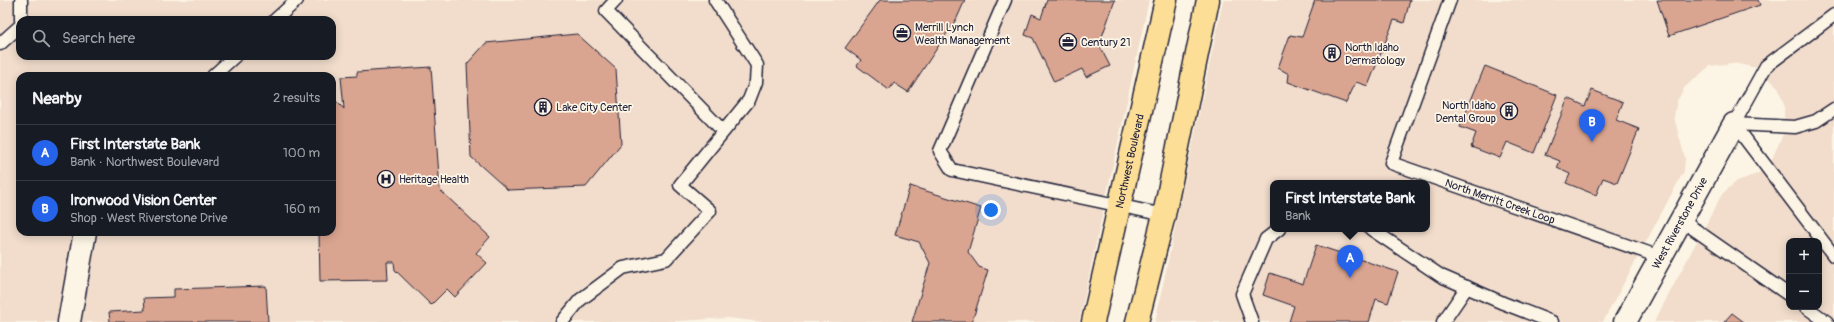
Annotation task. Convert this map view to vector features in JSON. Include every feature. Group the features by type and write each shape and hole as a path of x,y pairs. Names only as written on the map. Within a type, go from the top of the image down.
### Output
{"main road":[{"name":"Northwest Boulevard","path":"1093,322 1166,0"},
{"path":"1137,322 1164,215 1208,0"}],"street":[{"name":"West Riverstone Drive","path":"1625,322 1734,124"},
{"path":"69,322 85,236"}],"lane":[{"path":"21,0 21,16"},
{"path":"279,16 297,0"},
{"path":"616,0 606,11 723,131"},
{"path":"562,322 580,300 623,268 666,259 710,211 680,185 749,100 756,82 757,65 715,0"},
{"path":"1005,0 940,151 952,170 1164,215"},
{"name":"North Merritt Creek Loop","path":"1450,0 1391,163 1660,257"},
{"path":"1734,124 1766,66 1834,15"},
{"path":"0,44 16,30"},
{"path":"217,72 231,60"},
{"path":"1734,124 1795,127 1816,122 1834,109"},
{"path":"1734,124 1834,256"},
{"path":"1681,220 1786,293"},
{"path":"1252,322 1242,294 1266,238 1275,232"},
{"path":"1375,232 1441,276 1530,318 1552,322"},
{"path":"1443,322 1467,287"},
{"path":"1810,310 1827,322"}],"shaded area":[{"path":"0,0 1149,0 1079,322 762,322 728,318 664,322 0,322"},
{"path":"1223,0 1834,0 1834,322 1654,322 1722,194 1737,181 1757,174 1770,163 1784,132 1784,105 1778,87 1757,68 1733,63 1710,66 1685,87 1677,101 1674,117 1685,158 1684,171 1603,322 1155,322"}],"building":[{"name":"Merrill Lynch Wealth Management","path":"880,0 965,0 957,18 908,92 894,83 889,90 857,66 861,60 845,48"},
{"name":"Century 21","path":"1047,0 1115,0 1099,45 1110,66 1086,77 1082,69 1054,82 1033,38 1025,35 1032,14 1041,18"},
{"name":"North Idaho Dermatology","path":"1315,0 1410,0 1404,23 1394,20 1368,86 1356,82 1346,103 1288,82 1289,74 1278,68 1290,35 1302,37"},
{"path":"1657,0 1758,0 1760,5 1669,36"},
{"name":"Lake City Center","path":"577,34 616,69 621,144 586,187 508,190 471,157 467,64 486,43"},
{"name":"North Idaho Dental Group","path":"1485,66 1557,95 1534,153 1507,142 1500,158 1471,147 1476,133 1460,127"},
{"name":"Heritage Health","path":"431,67 440,190 490,237 476,253 487,263 455,297 447,289 431,305 395,270 394,262 387,262 388,280 320,281 319,236 336,236 336,101 344,109 341,77 357,76 357,72"},
{"path":"1592,90 1623,102 1616,120 1639,129 1617,183 1603,178 1596,195 1566,183 1570,174 1557,168 1560,161 1545,155 1568,98 1585,106"},
{"path":"910,186 981,208 968,252 979,267 988,270 972,322 912,322 930,263 919,242 895,235"},
{"path":"1316,245 1398,272 1388,303 1376,299 1369,322 1289,322 1294,306 1263,295 1270,273 1303,284"},
{"path":"266,286 268,322 110,322 109,312 145,310 144,298 174,297 174,289"},
{"path":"1732,313 1744,322 1724,322"}],"place":[{"name":"Merrill Lynch Wealth Management","path":"902,33"},
{"name":"Century 21","path":"1068,42"},
{"name":"North Idaho Dermatology","path":"1332,53"},
{"name":"Lake City Center","path":"543,107"},
{"name":"North Idaho Dental Group","path":"1509,111"},
{"name":"Ironwood Vision Center","path":"1592,142"},
{"name":"Heritage Health","path":"386,179"},
{"name":"First Interstate Bank","path":"1350,278"}]}
